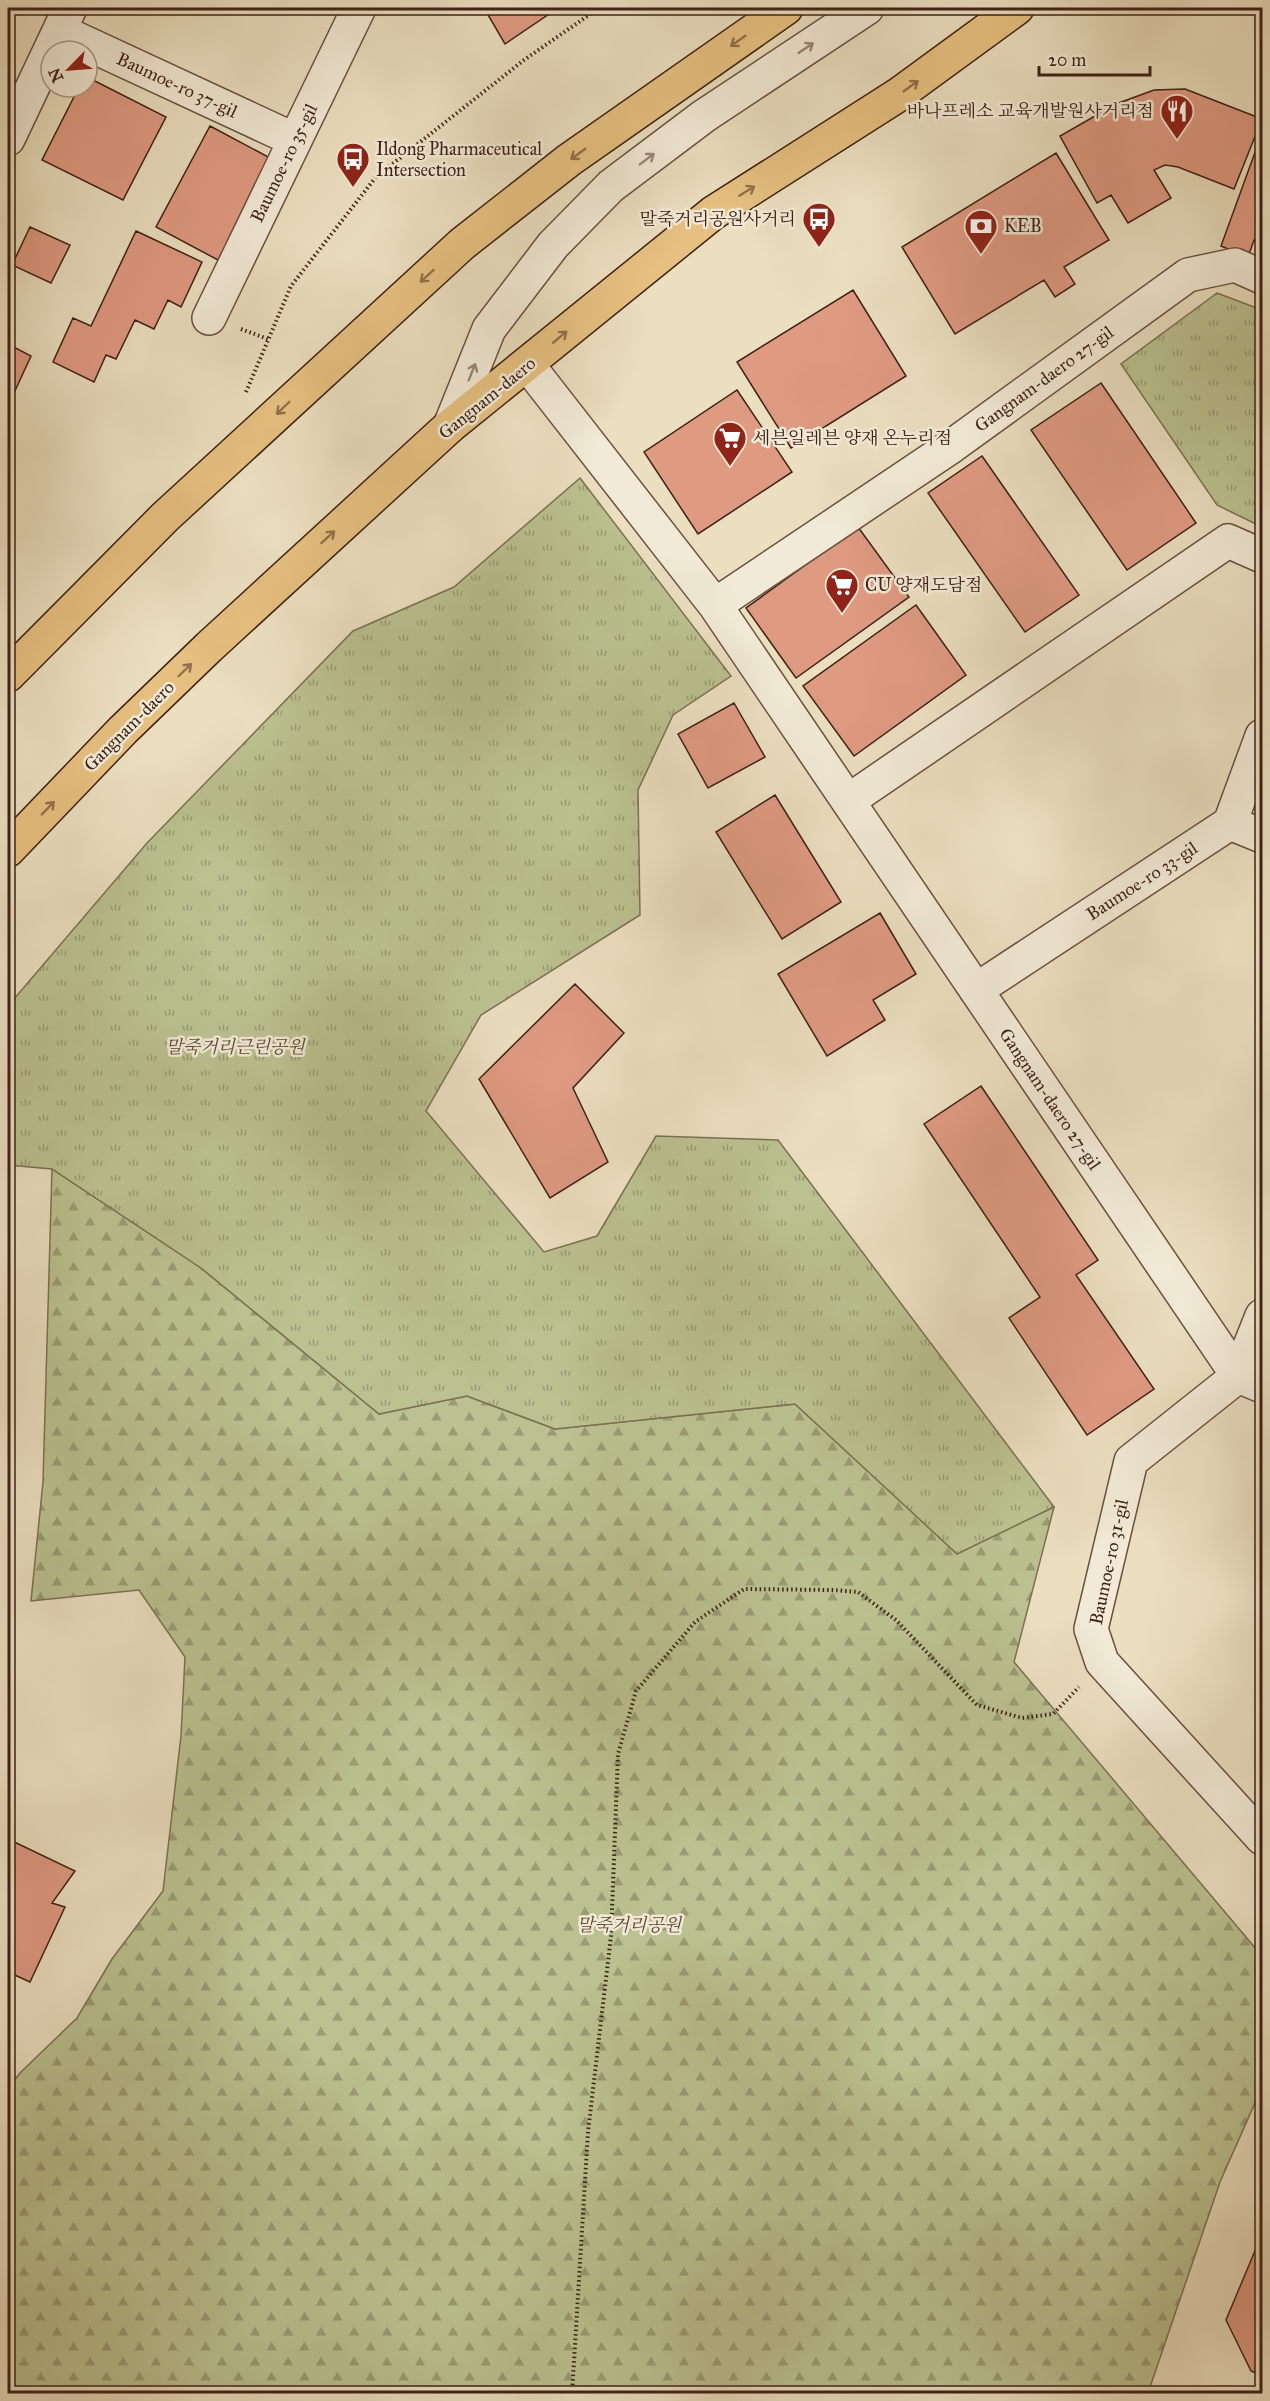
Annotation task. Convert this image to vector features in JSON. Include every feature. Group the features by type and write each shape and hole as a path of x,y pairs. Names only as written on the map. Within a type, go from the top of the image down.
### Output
{"main road":[{"path":"8,675 165,517 462,244 569,160 786,8"},
{"name":"Gangnam-daero","path":"8,850 123,730 192,663 450,426 713,213 898,95 1017,8"}],"street":[{"name":"Baumoe-ro 35-gil","path":"209,318 359,8"},
{"path":"450,426 489,329 553,244 611,186 704,116 867,8"},
{"name":"Baumoe-ro 37-gil","path":"8,139 65,19 295,140"},
{"name":"Gangnam-daero 27-gil","path":"715,605 952,446 1188,275 1235,265 1263,277"},
{"name":"Gangnam-daero 27-gil","path":"527,364 715,605 976,990 1250,1381"},
{"path":"848,801 1228,541 1263,556"},
{"path":"1263,736 1230,823 1263,836"},
{"name":"Baumoe-ro 33-gil","path":"976,990 1230,823"},
{"name":"Baumoe-ro 31-gil","path":"1263,1316 1250,1381 1131,1461 1091,1629 1102,1662 1263,1838"}],"path":[{"path":"243,399 291,286 376,177 524,60 599,8"},
{"path":"572,2394 588,2132 611,1936 618,1754 636,1691 695,1622 744,1589 858,1592 896,1620 977,1705 1022,1718 1053,1714 1102,1662"}],"green space":[{"path":"1217,293 1262,310 1262,527 1217,505 1121,364"},
{"name":"말죽거리근린공원","path":"580,478 731,676 673,715 638,790 640,915 481,1015 426,1111 544,1252 597,1236 656,1136 778,1140 1054,1507 957,1554 795,1404 555,1429 467,1396 379,1414 201,1268 52,1169 8,1165 8,1006 147,843 353,631 454,587"},
{"name":"말죽거리공원","path":"52,1169 201,1268 379,1414 467,1396 555,1429 795,1404 957,1553 1054,1507 1014,1662 1262,1956 1262,2087 1220,2182 1148,2393 8,2393 8,2089 20,2073 77,2018 112,1959 163,1891 181,1736 185,1657 139,1590 31,1601 43,1482"}],"building":[{"path":"484,8 558,8 505,44"},
{"path":"99,83 166,117 123,200 42,160 73,99 99,99"},
{"path":"1185,89 1262,119 1234,189 1178,167 1165,165 1154,170 1171,198 1128,223 1111,195 1097,203 1060,136 1116,104 1154,90"},
{"path":"210,126 272,159 218,260 156,227"},
{"path":"1262,133 1262,244 1254,240 1248,257 1221,246"},
{"path":"1056,153 1109,240 1064,267 1075,284 1055,297 1044,280 955,334 902,247"},
{"path":"30,227 70,245 51,283 12,265"},
{"path":"136,231 202,262 181,307 168,300 154,329 135,320 116,359 106,355 94,382 53,362 73,318 91,326"},
{"path":"853,290 906,376 791,448 737,362"},
{"path":"8,344 31,356 8,406"},
{"path":"1101,383 1196,523 1127,570 1031,430"},
{"path":"737,390 792,472 698,534 644,452"},
{"path":"982,456 1079,595 1025,632 928,493"},
{"path":"858,527 909,597 796,678 746,608"},
{"path":"916,605 966,675 854,756 803,686"},
{"path":"734,703 765,757 708,788 678,734"},
{"path":"775,795 841,902 782,939 716,832"},
{"path":"880,913 916,974 873,1000 885,1020 827,1056 778,974"},
{"path":"575,984 624,1033 573,1088 608,1162 550,1198 479,1079"},
{"path":"981,1086 1098,1260 1076,1275 1154,1389 1087,1435 1009,1318 1040,1297 924,1124"},
{"path":"8,1839 75,1871 52,1903 65,1907 30,1982 8,1972"},
{"path":"1262,2234 1262,2376 1251,2371 1226,2320"}],"place":[{"name":"바나프레소 교육개발원사거리점","path":"1177,140"},
{"name":"Ildong Pharmaceutical Intersection","path":"353,188"},
{"name":"말죽거리공원사거리","path":"819,248"},
{"name":"KEB","path":"981,255"},
{"name":"세븐일레븐 양재 온누리점","path":"730,467"},
{"name":"CU 양재도담점","path":"842,614"}]}
